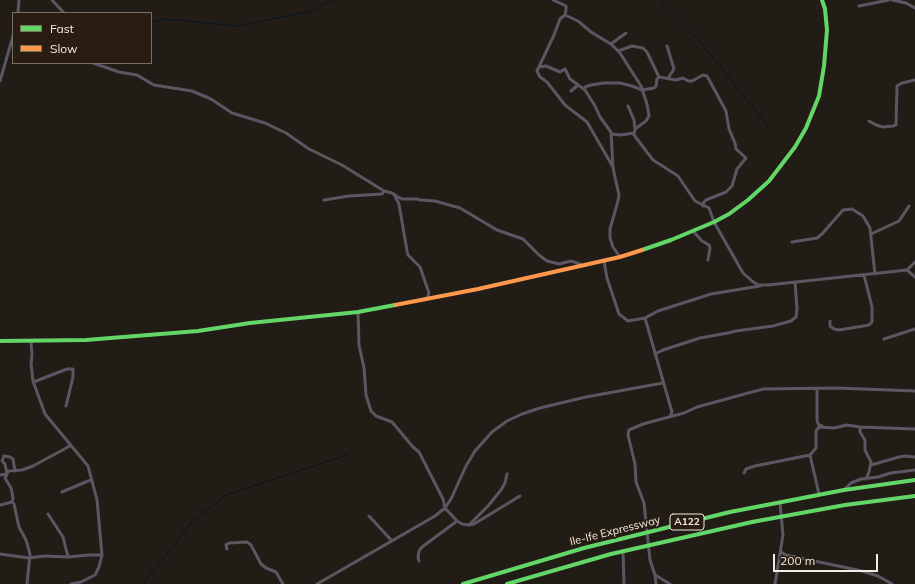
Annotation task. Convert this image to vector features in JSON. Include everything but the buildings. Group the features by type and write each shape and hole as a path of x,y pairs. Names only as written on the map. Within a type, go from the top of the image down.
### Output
{"main road":[{"path":"0,341 93,339 143,336 358,312 427,299 604,261 641,251 693,231 728,214 748,200 769,181 795,147 806,128 818,96 825,59 827,30 825,10 822,0"},
{"name":"Ile-Ife Expressway","path":"463,584 558,555 723,514 819,494 915,480"},
{"name":"Ile-Ife Expressway","path":"507,584 649,545 782,516 845,505 915,496"}],"street":[{"path":"18,12 19,0"},
{"path":"52,0 63,12"},
{"path":"553,0 566,6 565,16"},
{"path":"859,6 880,0 889,0"},
{"path":"892,0 915,8"},
{"path":"612,134 621,135 634,131 646,121 649,116 642,90 631,69 611,44 591,32 578,21 565,16 560,19 537,71 559,99 586,122 613,168"},
{"path":"611,44 626,33"},
{"path":"0,80 12,39"},
{"path":"618,51 632,46 643,48 647,52 659,77"},
{"path":"668,46 674,69 668,78"},
{"path":"96,64 119,72 137,75 154,85 187,90 207,97 232,114 265,123 286,133 309,149 342,165 384,191 394,194 402,199 435,201 460,208 497,230 523,239 539,256 547,261 559,264 571,261 582,266"},
{"path":"539,67 546,66 560,72 565,69 568,76 585,90 600,117 608,126 612,134 613,168 619,195 610,228 610,238 620,257"},
{"path":"659,77 676,80 683,78 688,81 692,81 703,75 707,76 723,105 736,149 746,158 737,169 732,186 726,192 706,200 704,202 704,206"},
{"path":"585,90 585,87 591,84 604,83 620,83 642,90 654,88 656,86 657,78 659,77"},
{"path":"869,121 876,125 882,126 896,125 897,86 902,83 915,80"},
{"path":"571,91 578,85"},
{"path":"628,106 634,120 634,135 639,143 653,160 678,176 695,201 709,208 714,222 743,273 752,282 758,285 768,285"},
{"path":"324,200 349,196 382,194 384,191"},
{"path":"394,194 399,204 408,255 420,267 429,293 427,299"},
{"path":"871,234 899,220 909,206"},
{"path":"792,242 817,238 843,210 848,208 852,209 863,216 870,228 875,274"},
{"path":"693,231 702,241 709,245 708,260"},
{"path":"604,261 607,278 619,314 628,321 645,318 658,311 711,294 753,286 907,270 915,262"},
{"path":"907,270 915,277"},
{"path":"830,321 830,326 839,330 869,325 872,322 872,307 864,275"},
{"path":"655,354 700,338 774,326 791,321 796,317 797,309 795,282"},
{"path":"358,312 360,349 364,368 366,395 371,410 376,416 392,422 420,452 443,499 445,508 457,521 462,524 469,525 474,524 520,496"},
{"path":"645,318 672,412 676,415"},
{"path":"884,339 915,329"},
{"path":"32,341 31,364 34,381 45,414 88,466 97,500 102,555 99,567 95,575 81,582 71,584"},
{"path":"34,381 67,369 73,369 74,377 66,406"},
{"path":"316,584 435,516 445,508 474,452 492,432 507,421 540,408 586,397 663,383"},
{"path":"656,584 655,574 650,560 644,503 636,482 635,464 628,432 631,428 670,417 697,407 763,389 836,388 915,391"},
{"path":"817,389 817,420 818,424 822,426 834,428 847,425 860,428 915,429"},
{"path":"670,417 672,412"},
{"path":"744,473 746,469 755,466 810,455 816,448 817,428 822,426"},
{"path":"860,428 860,432 865,440 866,450 870,458 871,465 866,479"},
{"path":"0,475 7,474 8,471 22,470 34,466 70,446"},
{"path":"810,455 819,494"},
{"path":"15,471 12,459 4,456 2,462 7,474 5,478 13,498 12,502 14,504 19,527 30,554 27,584"},
{"path":"871,465 899,457 915,457"},
{"path":"844,490 851,484 861,479 915,470"},
{"path":"869,472 873,478"},
{"path":"469,525 488,506 501,490 505,483 507,474"},
{"path":"62,492 92,480"},
{"path":"0,505 12,502"},
{"path":"775,584 783,535 782,516 779,502"},
{"path":"48,514 64,537 68,557"},
{"path":"369,516 392,541"},
{"path":"419,561 419,552 422,547 457,521"},
{"path":"227,549 226,546 228,544 247,542 252,545 261,564 276,572 283,584"},
{"path":"623,552 624,584"},
{"path":"781,552 786,555 862,571 878,576 892,584"},
{"path":"0,554 29,558 44,556 68,557 90,554 102,555"},
{"path":"655,574 670,584"}],"waterway":[{"path":"152,22 166,19 238,26 311,11 334,0"},
{"path":"660,0 703,45 768,126"},
{"path":"8,60 12,59"},
{"path":"0,63 5,61"},
{"path":"143,584 191,523 226,495 347,455"}],"traffic: fast":[{"path":"642,250 671,240 729,214 748,200 769,181 795,147 806,128 819,96 824,66 827,30 825,9 822,0"},
{"path":"0,341 86,340 198,331 250,323 358,312 395,305"},
{"path":"463,584 584,548 730,512 844,490 915,480"},
{"path":"507,584 611,554 752,522 845,505 915,496"}],"traffic: slow":[{"path":"395,305 478,289 620,257 642,250"}]}
